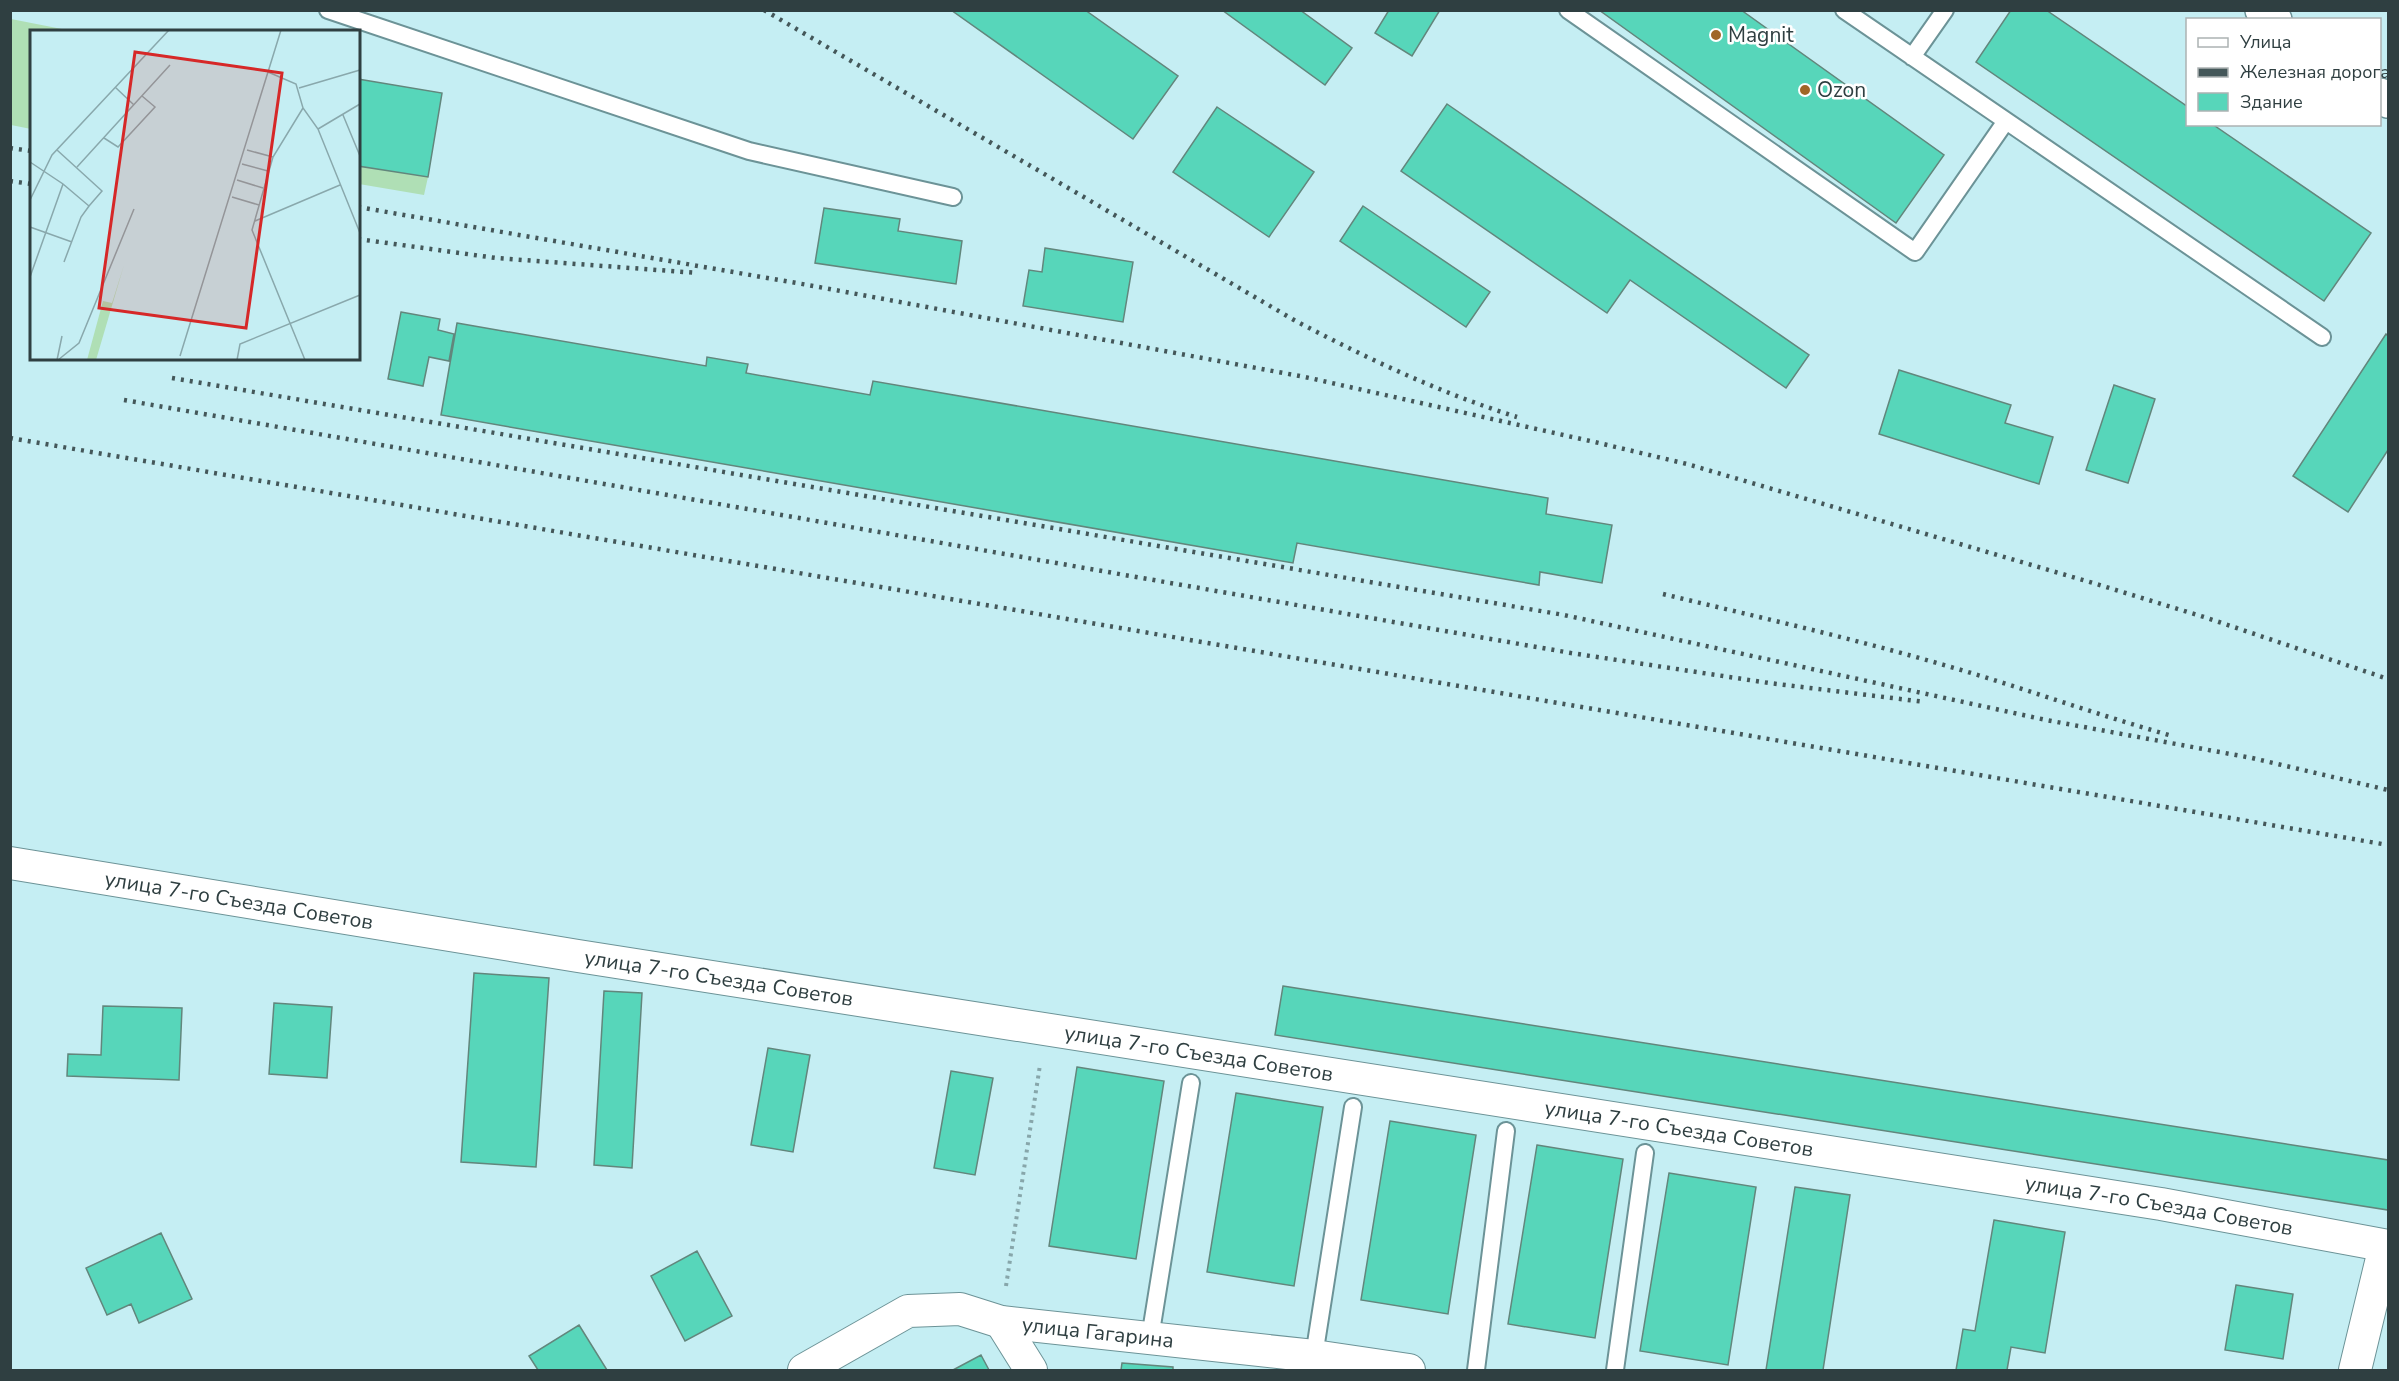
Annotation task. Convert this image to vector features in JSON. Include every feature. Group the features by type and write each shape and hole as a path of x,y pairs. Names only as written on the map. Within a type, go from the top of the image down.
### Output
{"street":[{"name":"улица 7-го Съезда Советов","path":"10,863 578,956 2161,1204 2387,1246"},
{"path":"2355,1371 2387,1246"},
{"name":"улица Гагарина","path":"804,1371 908,1311 960,1309 1001,1322 1314,1356 1409,1371"},
{"path":"1001,1322 1031,1371"}],"lane":[{"path":"328,10 749,151 953,197"},
{"path":"1568,10 1915,252 2006,121"},
{"path":"1844,10 2322,337"},
{"path":"1912,57 1945,10"},
{"path":"1150,1338 1191,1083"},
{"path":"1314,1356 1353,1107"},
{"path":"1476,1371 1506,1131"},
{"path":"1615,1371 1645,1153"}],"path":[{"path":"1001,1322 1041,1056"}],"green space":[{"path":"11,19 67,30 30,30 30,129 11,125"},
{"path":"360,166 428,177 424,195 360,184"}],"building":[{"path":"951,10 1085,10 1178,76 1133,139"},
{"path":"1222,10 1300,10 1352,48 1325,85"},
{"path":"1389,10 1440,10 1412,56 1375,33"},
{"path":"1599,10 1741,10 1944,155 1896,223"},
{"path":"2011,10 2046,10 2186,106 2186,126 2215,126 2371,233 2324,301 1976,62"},
{"path":"360,79 442,93 428,177 360,166"},
{"path":"1447,104 1809,355 1786,388 1630,280 1607,313 1401,171"},
{"path":"1217,107 1314,172 1269,237 1173,172"},
{"path":"1363,206 1490,292 1466,327 1340,241"},
{"path":"824,208 900,219 898,231 962,241 956,284 815,263"},
{"path":"1045,248 1133,262 1123,322 1023,306 1029,270 1042,272"},
{"path":"401,312 440,319 438,330 454,334 449,361 429,357 423,386 388,379"},
{"path":"457,323 706,366 707,357 748,364 746,373 870,395 873,381 1548,498 1546,514 1612,525 1602,583 1540,572 1539,585 1297,543 1293,563 441,415"},
{"path":"2386,334 2388,336 2388,450 2348,512 2293,476"},
{"path":"1899,370 2011,405 2005,423 2053,437 2039,484 1879,434"},
{"path":"2114,385 2155,399 2128,483 2086,470"},
{"path":"474,973 549,978 536,1167 461,1162"},
{"path":"1283,986 2388,1160 2388,1210 1275,1035"},
{"path":"604,991 642,993 632,1168 594,1165"},
{"path":"274,1003 332,1007 327,1078 269,1074"},
{"path":"103,1006 182,1008 179,1080 67,1076 68,1054 101,1055"},
{"path":"768,1048 810,1055 793,1152 751,1145"},
{"path":"1077,1067 1164,1081 1136,1259 1049,1246"},
{"path":"951,1071 993,1078 975,1175 934,1168"},
{"path":"1236,1093 1323,1107 1294,1286 1207,1272"},
{"path":"1390,1121 1476,1135 1448,1314 1361,1300"},
{"path":"1537,1145 1623,1159 1595,1338 1508,1324"},
{"path":"1669,1173 1756,1187 1728,1365 1640,1351"},
{"path":"1795,1187 1850,1195 1823,1370 1766,1370"},
{"path":"1994,1220 2065,1232 2045,1353 2011,1347 2007,1370 1956,1370 1963,1329 1975,1331"},
{"path":"161,1233 192,1299 139,1323 131,1304 107,1315 86,1268"},
{"path":"697,1251 732,1316 685,1341 651,1276"},
{"path":"2236,1285 2293,1294 2283,1359 2225,1350"},
{"path":"579,1325 607,1370 538,1370 529,1356"},
{"path":"981,1355 989,1370 953,1370"},
{"path":"1122,1363 1173,1367 1173,1370 1121,1370"}],"railway":[{"path":"764,10 1294,320 1404,374 1488,408 1517,417"},
{"path":"10,148 30,151"},
{"path":"10,181 30,184"},
{"path":"360,207 808,285 1305,377 1599,443 1687,464 2093,583 2204,617 2388,679"},
{"path":"360,239 496,258 698,273"},
{"path":"172,378 1564,615 2046,720 2252,758 2388,790"},
{"path":"124,400 1571,653 1769,683 1925,702"},
{"path":"10,438 2388,845"},
{"path":"1663,594 1903,653 2169,735"}],"place":[{"name":"Magnit","path":"1716,35"},
{"name":"Ozon","path":"1805,90"}]}
